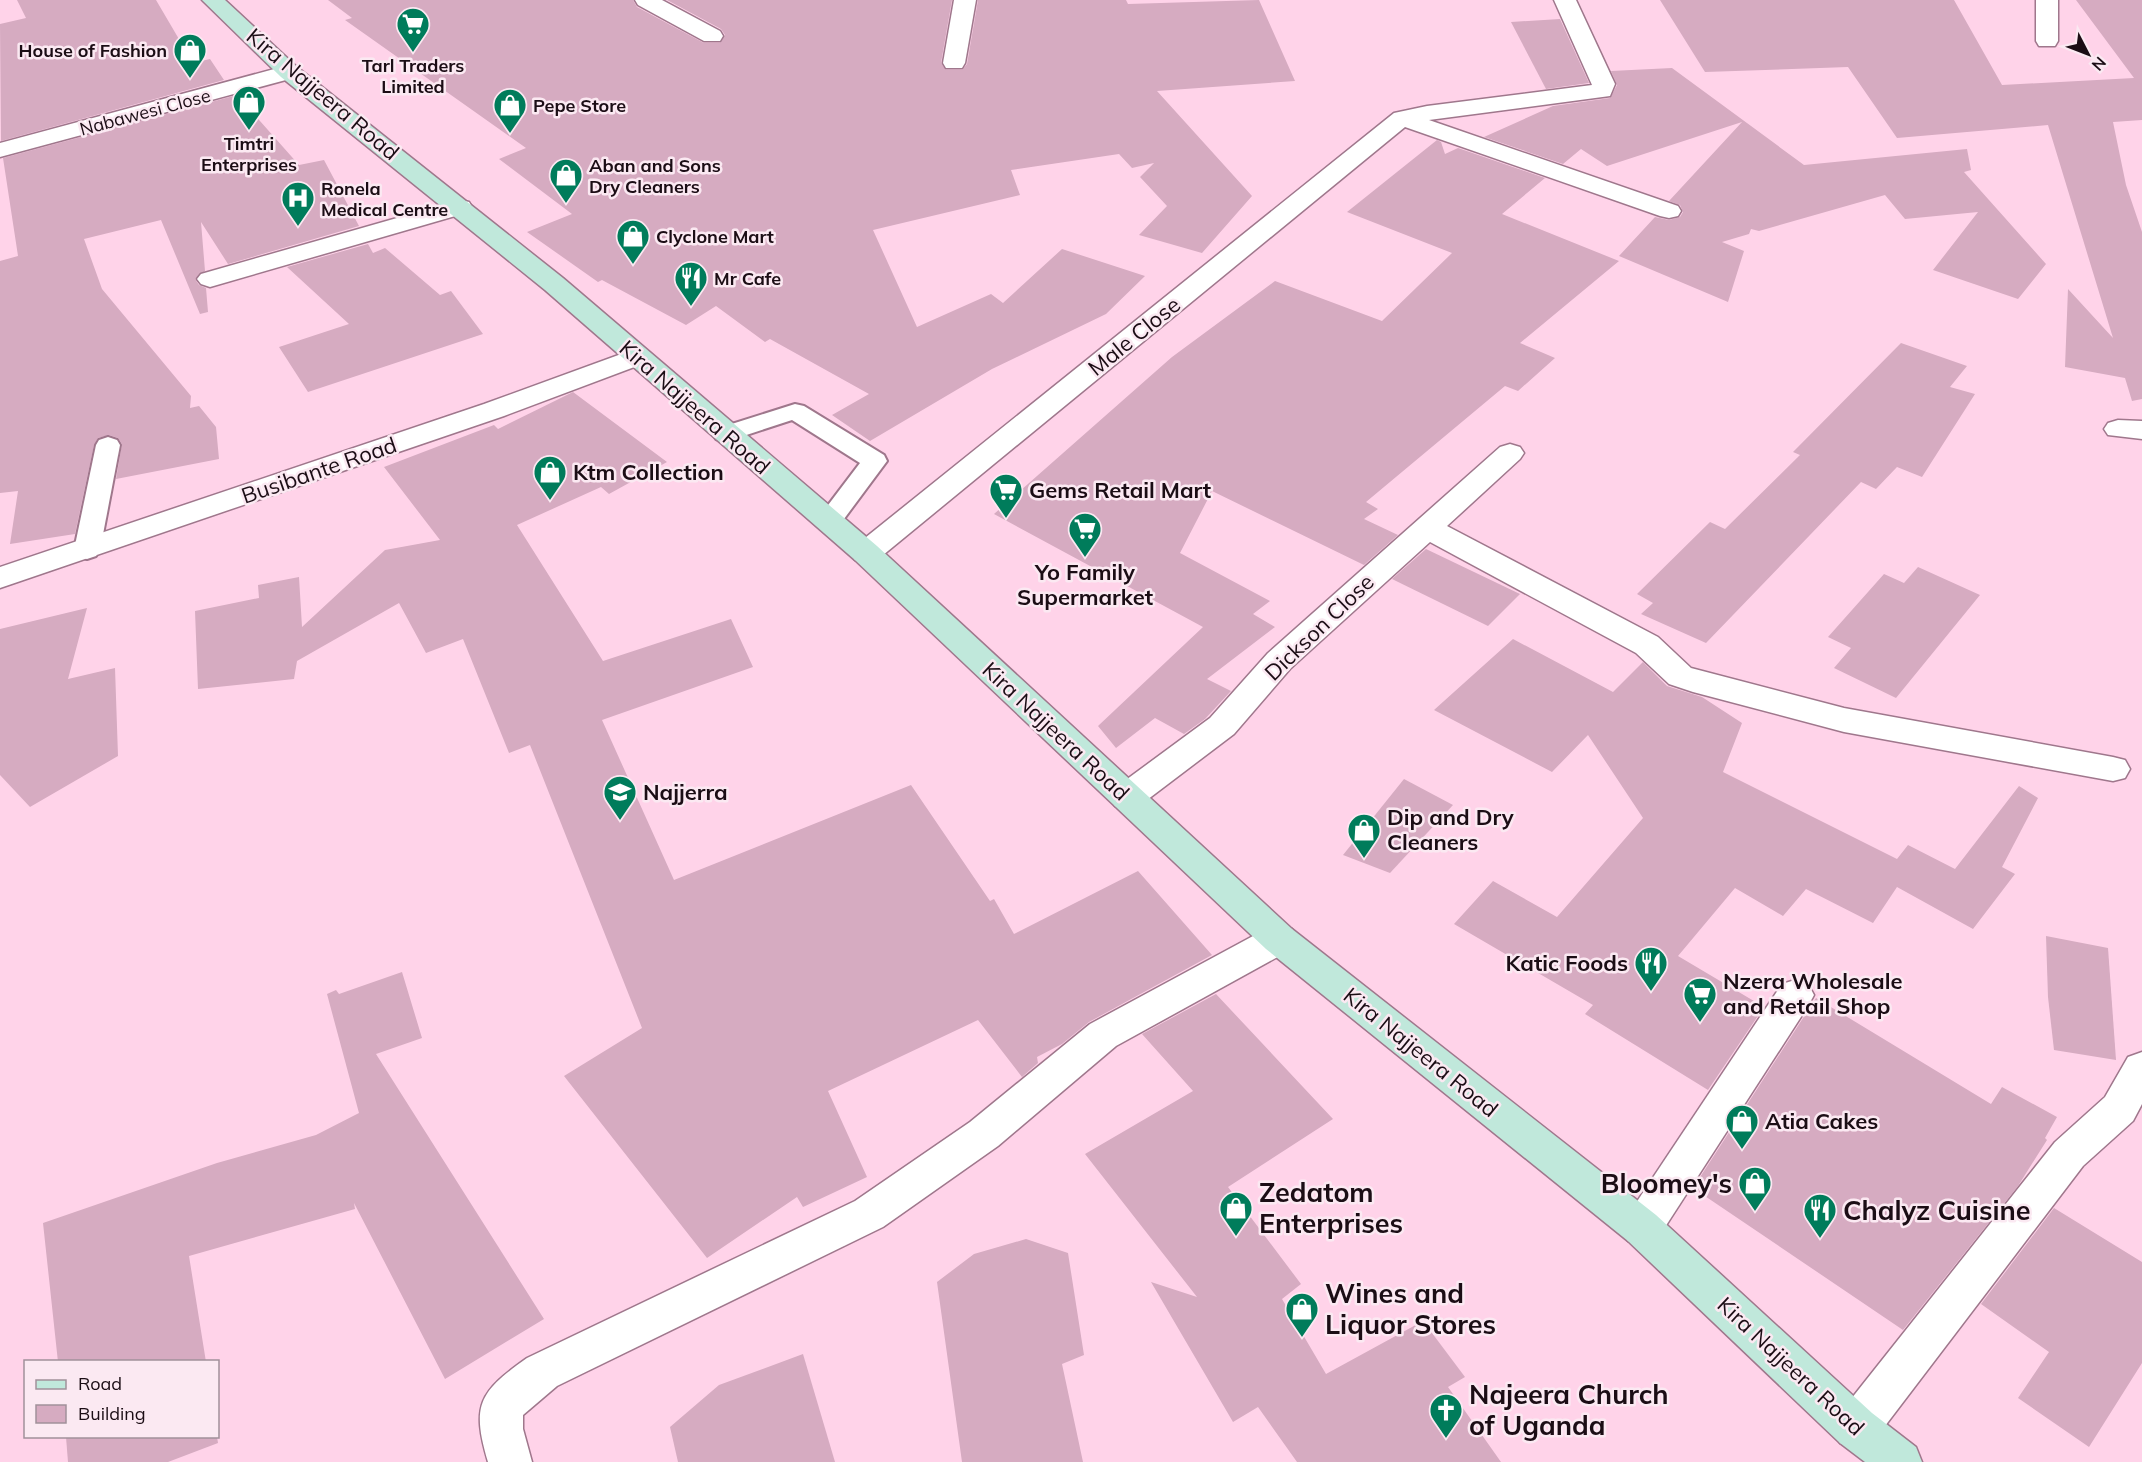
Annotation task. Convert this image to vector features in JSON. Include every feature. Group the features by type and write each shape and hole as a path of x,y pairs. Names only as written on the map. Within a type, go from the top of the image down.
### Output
{"main road":[{"name":"Kira Najjeera Road","path":"213,0 289,72 554,284 635,357 866,553 1279,939 1642,1228 1856,1428 1900,1462"}],"street":[{"path":"646,0 712,36"},
{"path":"954,63 964,0"},
{"path":"1402,118 1602,91 1604,84 1565,0"},
{"path":"2047,0 2047,41"},
{"name":"Nabawesi Close","path":"0,150 289,72"},
{"path":"1402,118 1669,211"},
{"name":"Male Close","path":"866,553 1402,118"},
{"path":"210,279 460,207"},
{"name":"Busibante Road","path":"0,578 475,417 635,357"},
{"name":"Dickson Close","path":"1127,798 1222,726 1279,662 1425,527 1510,453"},
{"path":"1425,527 1647,645 1680,676 1844,720 2113,769"},
{"path":"510,1462 498,1422 501,1406 514,1392 542,1372 869,1214 984,1134 1103,1035 1279,939"},
{"path":"1642,1228 1795,995"},
{"path":"1856,1428 2069,1154 2119,1109 2142,1068"}],"lane":[{"path":"725,434 795,411 875,461 829,521"},
{"path":"87,550 108,445"}],"building":[{"path":"17,0 156,0 193,63 210,59 224,80 1,141 0,24 26,18"},
{"path":"328,0 633,0 637,7 704,43 720,43 725,35 721,29 667,0 952,0 941,63 946,70 962,70 967,64 978,0 1126,0 1128,4 1259,0 1295,81 1157,91 1252,196 1202,253 1139,235 1167,206 1140,177 1154,163 1132,168 1119,154 1011,170 1020,195 873,230 917,327 991,294 1003,303 1062,249 1145,276 1106,314 992,369 870,441 832,415 869,394 770,339 765,342 716,306 686,325 602,280 598,282 527,232 572,214 499,159 526,148 345,20 352,18"},
{"path":"1660,0 1954,0 2002,85 2134,78 2076,0 2142,0 2142,120 2113,122 2126,185 2142,232 2142,399 2132,401 2125,378 2065,367 2068,289 2113,338 2048,125 1897,138 1848,67 1705,72"},
{"path":"1560,19 1589,83 1546,89 1511,22"},
{"path":"1672,68 1804,165 1967,149 1971,170 1964,172 2046,264 2018,299 1933,270 1978,212 1905,219 1885,195 1759,231 1751,229 1749,234 1722,242 1744,251 1728,302 1619,256 1655,217 1669,220 1680,217 1683,212 1680,205 1669,201 1742,122 1607,166 1581,149 1563,164 1484,137 1553,106 1610,98 1617,85 1611,71"},
{"path":"237,95 299,165 324,160 359,226 228,264 201,222 205,271 195,279 199,285 206,288 208,312 200,314 161,220 84,239 102,289 191,396 190,408 199,406 216,427 219,459 116,479 122,444 118,438 109,435 98,438 94,445 75,534 10,544 18,491 0,493 0,261 18,256 3,158"},
{"path":"1437,140 1441,142 1445,154 1458,148 1545,178 1502,214 1619,261 1520,343 1555,358 1518,391 1505,386 1366,502 1378,509 1364,519 1398,535 1364,565 1212,491 1180,553 1270,601 1253,614 1275,627 1207,679 1231,691 1205,719 1184,734 1155,718 1116,748 1098,726 1203,627 994,514 1172,357 1275,281 1382,321 1452,253 1347,212"},
{"path":"368,244 373,253 385,248 440,295 451,291 483,334 308,392 279,347 349,324 287,267"},
{"path":"1901,343 1967,366 1950,387 1975,394 1922,477 1897,467 1876,489 1861,482 1706,643 1641,614 1653,603 1637,594 1710,522 1725,529 1800,455 1793,452"},
{"path":"573,392 667,462 609,494 601,487 517,525 603,661 731,619 753,667 602,720 674,880 911,785 990,901 994,899 1014,934 1138,871 1212,955 1089,1022 1062,1044 1037,1057 1038,1063 1022,1077 978,1020 828,1091 867,1177 803,1207 797,1197 707,1258 564,1076 642,1028 530,745 509,753 463,639 426,653 399,603 297,661 294,679 198,689 195,611 259,598 258,585 299,577 302,627 385,550 440,540 384,467 494,425 498,429"},
{"path":"1426,549 1520,594 1488,626 1392,579"},
{"path":"1918,567 1980,595 1896,698 1834,668 1851,648 1828,637 1884,574 1904,583"},
{"path":"87,608 68,679 115,668 118,756 30,807 0,775 0,629"},
{"path":"1513,639 1613,692 1643,662 1667,686 1702,697 1742,723 1723,772 1897,859 1908,845 1955,869 2019,786 2038,798 2002,867 2015,874 1973,929 1897,887 1873,923 1806,889 1783,916 1735,888 1678,956 1764,1007 1708,1090 1585,1014 1593,1005 1454,924 1493,881 1557,917 1643,818 1588,735 1552,772 1434,710"},
{"path":"1404,779 1453,805 1390,873 1343,855"},
{"path":"2046,936 2108,948 2116,1060 2054,1050 2048,997"},
{"path":"402,972 422,1038 376,1054 544,1319 445,1379 354,1203 355,1209 189,1256 206,1360 58,1360 43,1223 217,1163 316,1135 359,1113 327,994 336,990 339,994"},
{"path":"1216,994 1333,1119 1228,1187 1301,1284 1282,1299 1326,1374 1423,1321 1465,1377 1448,1387 1501,1462 1297,1462 1258,1407 1233,1422 1151,1282 1197,1297 1085,1154 1193,1091 1142,1034"},
{"path":"1816,998 1991,1104 2002,1087 2057,1117 2045,1138 2047,1140 2018,1186 1903,1330 1693,1188"},
{"path":"2054,1208 2142,1262 2142,1363 2089,1447 2018,1398 2049,1352 1981,1304"},
{"path":"1026,1239 1068,1253 1084,1355 1062,1364 1083,1462 962,1462 937,1282 974,1254"},
{"path":"803,1354 835,1462 678,1462 670,1427 719,1385"},
{"path":"66,1438 217,1438 218,1443 168,1462 68,1462"}],"place":[{"name":"Tarl Traders Limited","path":"413,53"},
{"name":"House of Fashion","path":"190,79"},
{"name":"Timtri Enterprises","path":"249,131"},
{"name":"Pepe Store","path":"510,134"},
{"name":"Aban and Sons Dry Cleaners","path":"566,204"},
{"name":"Ronela Medical Centre","path":"298,227"},
{"name":"Clyclone Mart","path":"633,265"},
{"name":"Mr Cafe","path":"691,307"},
{"name":"Ktm Collection","path":"550,501"},
{"name":"Gems Retail Mart","path":"1006,519"},
{"name":"Yo Family Supermarket","path":"1085,558"},
{"name":"Najjerra","path":"620,821"},
{"name":"Dip and Dry Cleaners","path":"1364,859"},
{"name":"Katic Foods","path":"1651,992"},
{"name":"Nzera Wholesale and Retail Shop","path":"1700,1023"},
{"name":"Atia Cakes","path":"1742,1150"},
{"name":"Bloomey's","path":"1755,1212"},
{"name":"Zedatom Enterprises","path":"1236,1237"},
{"name":"Chalyz Cuisine","path":"1820,1239"},
{"name":"Wines and Liquor Stores","path":"1302,1338"},
{"name":"Najeera Church of Uganda","path":"1446,1439"}]}
